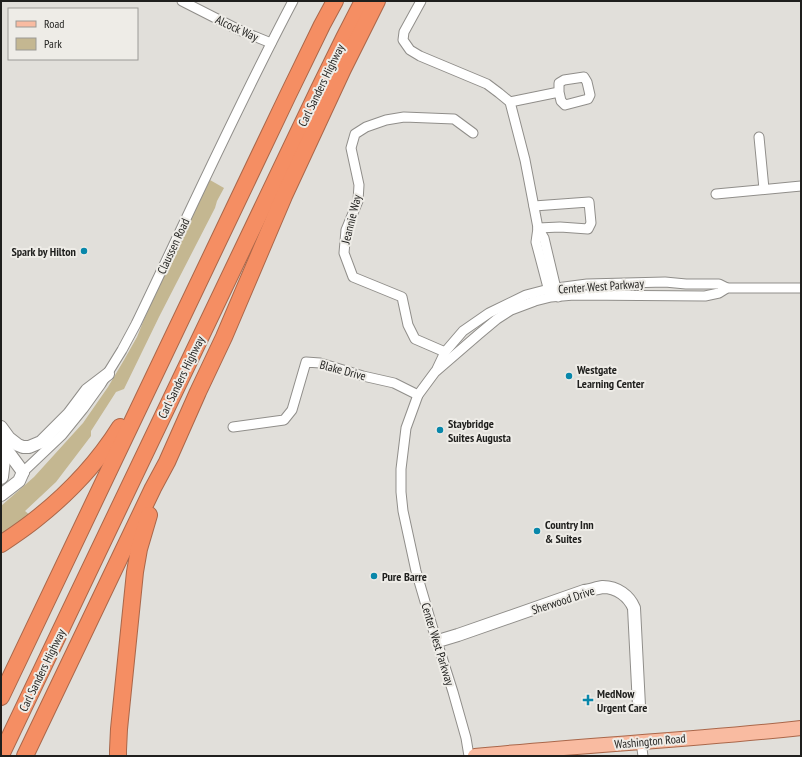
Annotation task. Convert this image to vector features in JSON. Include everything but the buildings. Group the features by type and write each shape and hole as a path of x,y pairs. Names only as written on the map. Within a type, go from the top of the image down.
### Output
{"highway":[{"name":"Carl Sanders Highway","path":"1,697 322,25 335,1"},
{"name":"Carl Sanders Highway","path":"1,755 318,89 363,1"},
{"path":"118,756 119,729 135,572 139,549 152,503 167,462 227,330 284,196 343,69 377,1"},
{"path":"1,544 36,520 65,494 92,466 108,446 162,359"},
{"path":"25,756 153,488 167,462"}],"main road":[{"name":"Washington Road","path":"475,756 642,749 801,728"}],"street":[{"name":"Alcock Way","path":"182,1 241,31 271,44"},
{"name":"Claussen Road","path":"1,495 19,481 23,472 62,435 108,374 136,324 215,158 293,1"},
{"path":"421,1 404,32 403,40 410,50 420,56 487,84 510,102 525,160 538,228 544,238 554,293"},
{"path":"510,102 559,92"},
{"name":"Jeannie Way","path":"445,352 416,339 408,325 402,297 353,276 344,253 346,230 358,201 359,185 351,148 355,134 366,127 386,120 404,117 454,119 473,133"},
{"path":"759,136 764,189"},
{"path":"716,194 801,186"},
{"path":"534,206 589,202 591,223 588,229 560,227 538,228"},
{"name":"Center West Parkway","path":"435,372 497,319 511,310 554,293 587,284 665,282 686,284 719,284 727,288 801,288"},
{"name":"Center West Parkway","path":"469,756 459,711 438,641 433,630 412,557 403,511 401,469 406,428 418,395 435,372 445,352 463,332 489,313 526,295 554,293 574,295 705,296 719,293 727,288"},
{"name":"Blake Drive","path":"233,427 284,420 292,410 306,362 320,363 362,376 394,383 418,395"},
{"path":"1,427 10,438 18,445 23,447 29,447 41,442 69,414 87,390 108,374"},
{"path":"1,442 23,472"},
{"path":"1,453 4,460 1,478"},
{"name":"Claussen Road","path":"1,484 12,475 23,472"},
{"name":"Sherwood Drive","path":"438,641 584,591 603,587 614,588 630,600 634,608 639,706"}],"green space":[{"path":"210,180 224,188 124,389 116,392 91,431 91,436 56,482 25,511 31,516 1,540 1,506 34,477 83,423 108,387 137,337"}],"place":[{"name":"Spark by Hilton","path":"84,251"},
{"name":"Westgate Learning Center","path":"569,376"},
{"name":"Staybridge Suites Augusta","path":"440,430"},
{"name":"Country Inn & Suites","path":"537,531"},
{"name":"Pure Barre","path":"374,576"},
{"name":"MedNow Urgent Care","path":"588,700"}]}
